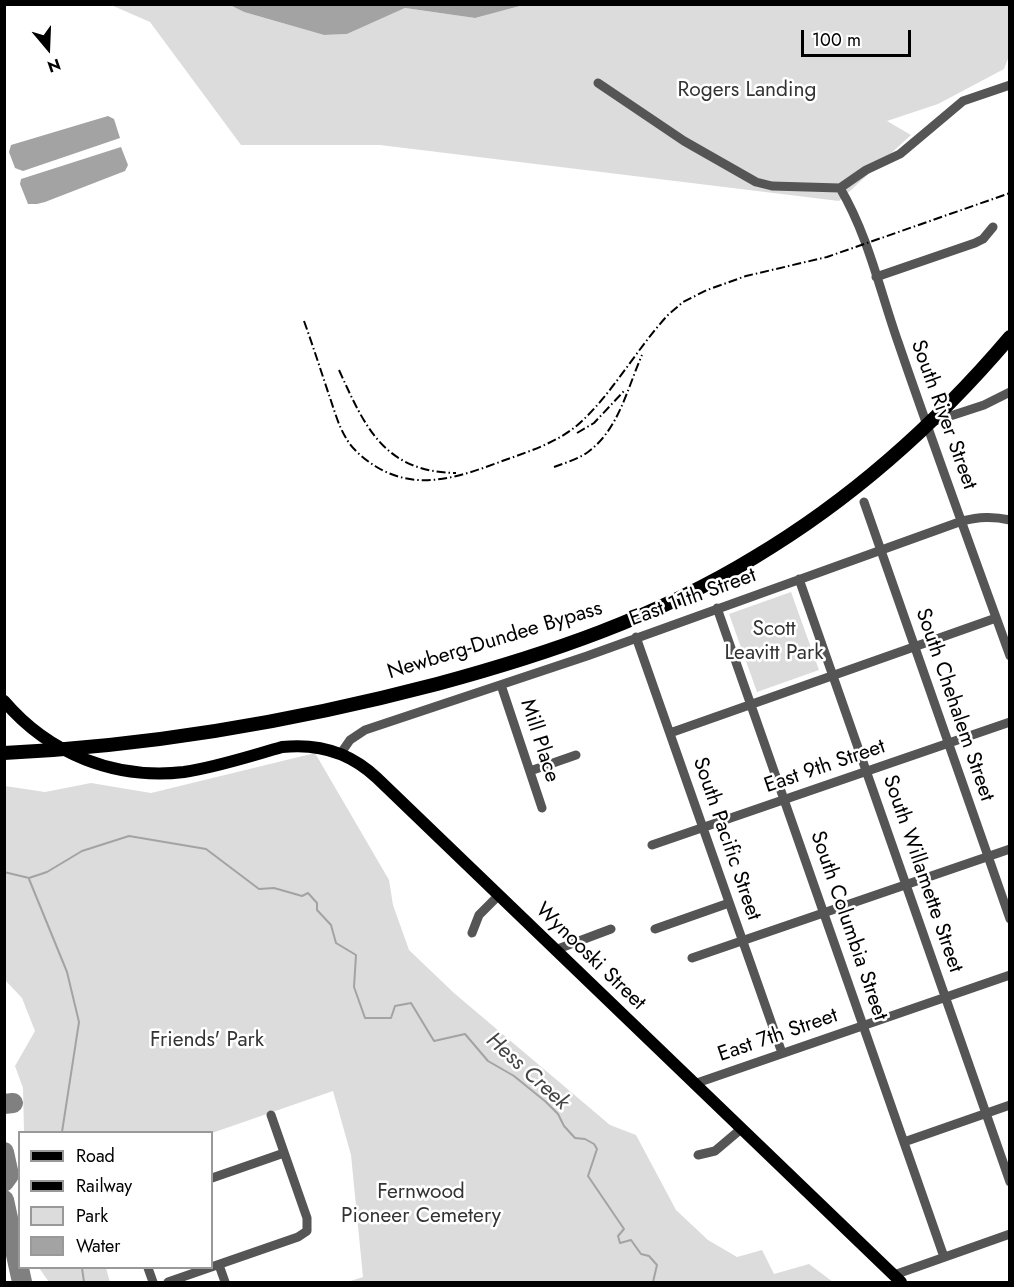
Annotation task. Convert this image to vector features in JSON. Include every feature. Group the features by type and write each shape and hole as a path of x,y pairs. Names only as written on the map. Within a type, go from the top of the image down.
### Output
{"highway":[{"name":"Newberg-Dundee Bypass","path":"4,753 116,744 256,724 368,701 473,674 581,640 638,617 725,574 780,542 842,498 905,446 971,382 1010,337"}],"main road":[{"name":"Wynooski Street","path":"6,703 32,729 52,744 95,764 124,770 159,773 185,771 282,747 295,746 316,746 341,753 365,767 898,1279"}],"street":[{"path":"598,83 684,141 756,182 772,186 840,188 860,173 900,154 963,101 1010,85"},
{"name":"South River Street","path":"840,188 855,218 1010,656"},
{"path":"876,277 975,243 983,239 993,227"},
{"path":"927,424 984,405 1010,392"},
{"name":"South Chehalem Street","path":"864,502 1010,920"},
{"name":"East 11th Street","path":"341,753 350,740 364,730 587,656 962,521 992,516 1010,520"},
{"name":"South Willamette Street","path":"799,579 1010,1182"},
{"name":"South Columbia Street","path":"717,608 944,1257"},
{"path":"670,734 996,618"},
{"name":"South Pacific Street","path":"636,637 782,1053"},
{"name":"Mill Place","path":"501,685 542,808"},
{"name":"East 9th Street","path":"652,845 1010,722"},
{"path":"530,771 576,755"},
{"path":"692,958 1010,849"},
{"path":"472,933 479,915 499,895"},
{"path":"655,929 729,903"},
{"path":"555,950 611,929"},
{"name":"East 7th Street","path":"694,1084 1010,975"},
{"path":"904,1142 1010,1105"},
{"path":"213,1267 298,1237 307,1230 307,1218 271,1115"},
{"path":"698,1155 715,1151 741,1129"},
{"path":"213,1178 284,1153"},
{"path":"898,1279 944,1257 1010,1234"},
{"path":"219,1265 225,1282"},
{"path":"168,1282 207,1269"}],"green space":[{"name":"Rogers Landing","path":"523,4 574,6 597,4 1009,5 1009,56 1004,69 938,104 887,121 911,135 839,201 380,145 241,145 150,22 111,5 230,5 244,12 324,35 347,34 405,8 475,18"},
{"name":"Scott Leavitt Park","path":"791,592 819,670 757,692 729,614"},
{"path":"315,753 389,880 393,905 409,950 454,993 610,1125 636,1135 676,1210 708,1240 737,1257 762,1250 774,1274 809,1264 833,1282 347,1282 363,1277 351,1155 333,1091 213,1133 24,1131 23,1088 15,1066 35,1031 22,998 5,980 5,786 45,792 91,783 151,793"},
{"path":"40,1269 106,1269 110,1282 49,1282"}],"water":[{"path":"230,5 523,5 475,18 405,8 347,34 324,35 244,12"},
{"path":"108,116 114,119 120,138 23,171 15,168 9,152 11,145"},
{"path":"121,147 128,165 125,171 45,202 28,204 20,184 21,179"}],"waterway":[{"name":"Hess Creek","path":"4,872 29,878 47,872 82,851 129,836 206,849 259,889 274,888 302,896 308,893 317,903 317,910 331,925 336,943 356,955 354,987 365,1018 391,1018 395,1006 411,1003 434,1041 465,1034 488,1061 514,1076 546,1102 558,1114 564,1126 575,1138 585,1139 594,1144 597,1149 588,1176 624,1229 618,1236 620,1243 631,1240 641,1254 649,1256 657,1265 653,1282"},
{"path":"29,879 67,972 79,1022 62,1131"},
{"path":"82,1269 84,1282"}],"taxiway":[{"path":"4,1104 13,1103"},
{"path":"4,1152 9,1175 4,1182"},
{"path":"4,1200 18,1264"},
{"path":"19,1269 22,1282"}],"railway":[{"path":"304,321 338,422 352,446 375,466 391,474 407,479 440,479 473,471 526,452 574,428 605,396 668,315 683,302 707,290 746,276 827,257 1010,193"},
{"path":"554,467 576,459 599,443 621,408 642,355"},
{"path":"339,370 368,427 394,455 431,471 456,473"},
{"path":"577,433 594,423 624,391"}],"park label":[{"name":"Friends' Park","path":"207,1041"},
{"name":"Fernwood Pioneer Cemetery","path":"421,1205"}]}
